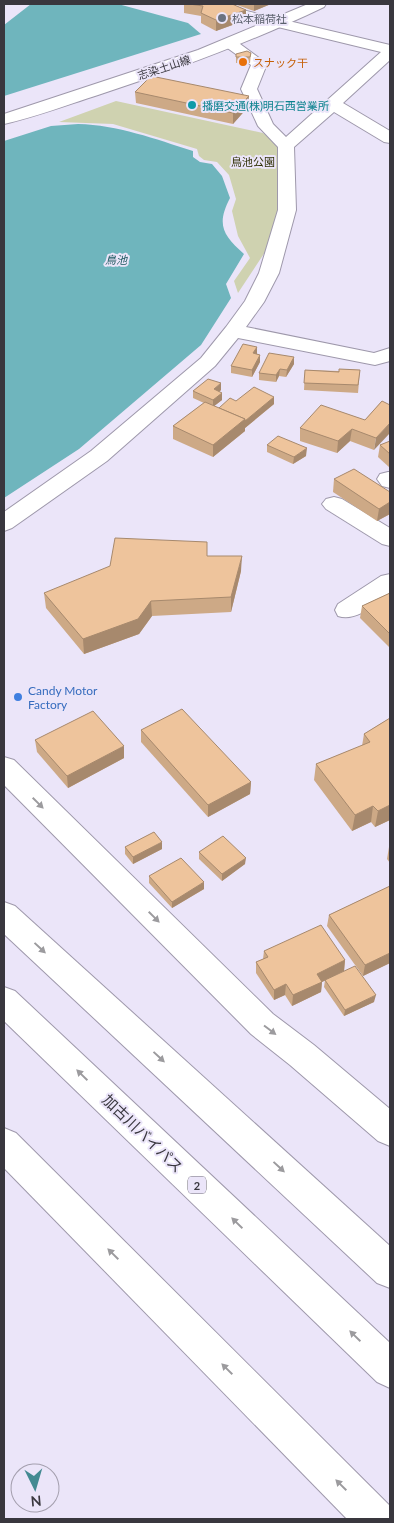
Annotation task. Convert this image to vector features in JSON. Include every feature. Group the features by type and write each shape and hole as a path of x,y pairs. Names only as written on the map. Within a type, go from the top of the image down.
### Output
{"main road":[{"path":"200,4 282,22 390,51"},
{"name":"志染土山線","path":"4,119 231,44 319,4"},
{"path":"4,522 100,456 208,362 254,302 269,273 287,210 286,146 266,126 249,89 259,64 231,44"},
{"path":"286,146 334,105 390,51"},
{"path":"334,105 390,138"},
{"path":"233,331 385,358"},
{"path":"334,504 390,538"},
{"path":"347,610 390,582"},
{"path":"4,768 262,1024 302,1055 390,1130"},
{"path":"4,914 390,1270"},
{"name":"加古川バイパス","path":"4,1001 390,1369"},
{"path":"4,1144 376,1519"}],"green space":[{"name":"鳥池公園","path":"116,101 263,133 280,146 281,210 271,243 238,293 234,281 250,258 238,236 232,211 236,199 229,175 217,162 204,160 199,156 197,149 113,124 59,122"}],"water":[{"path":"31,4 118,4 188,23 201,34 4,96 4,25"},
{"name":"鳥池","path":"78,124 108,127 150,137 193,151 193,157 200,162 212,164 222,176 230,198 223,215 224,229 231,241 244,254 226,284 231,298 201,345 79,449 4,498 4,141 51,126"}],"building":[{"path":"189,4 232,4 246,10 216,20 201,13 203,6"},
{"path":"247,51 251,53 250,57 236,57 236,54"},
{"path":"151,76 249,96 233,113 135,92"},
{"path":"243,344 257,347 253,353 260,355 252,370 231,366"},
{"path":"269,353 294,357 287,370 280,369 276,375 259,373"},
{"path":"339,369 360,370 358,385 304,383 305,370 339,372"},
{"path":"208,379 221,383 214,389 222,393 213,400 193,391"},
{"path":"254,387 274,397 245,421 245,419 219,408 230,398 236,401"},
{"path":"382,401 390,405 390,423 376,438 352,429 338,441 300,428 321,405 365,420"},
{"path":"205,402 245,419 213,445 173,426"},
{"path":"278,436 307,448 294,457 267,445"},
{"path":"390,441 390,454 380,445"},
{"path":"354,469 390,492 390,502 379,509 334,479"},
{"path":"115,538 207,542 207,556 242,556 231,597 151,601 138,619 83,639 44,593 110,566"},
{"path":"390,593 390,634 362,606"},
{"path":"182,709 251,782 208,805 141,730"},
{"path":"93,711 124,746 67,776 35,740"},
{"path":"390,718 390,805 378,811 373,806 355,815 316,764 370,742 364,734"},
{"path":"154,832 162,842 133,857 125,847"},
{"path":"223,836 246,858 222,874 199,852"},
{"path":"181,858 204,882 172,902 149,876"},
{"path":"390,886 390,953 365,965 329,915"},
{"path":"321,925 345,960 317,974 322,982 293,995 286,984 274,990 256,962 268,957 264,951"},
{"path":"355,966 376,995 345,1010 325,980"}],"place":[{"name":"松本稲荷社","path":"222,18"},
{"name":"スナック干","path":"243,62"},
{"name":"播磨交通(株)明石西営業所","path":"192,105"},
{"name":"Candy Motor Factory","path":"18,697"}]}
